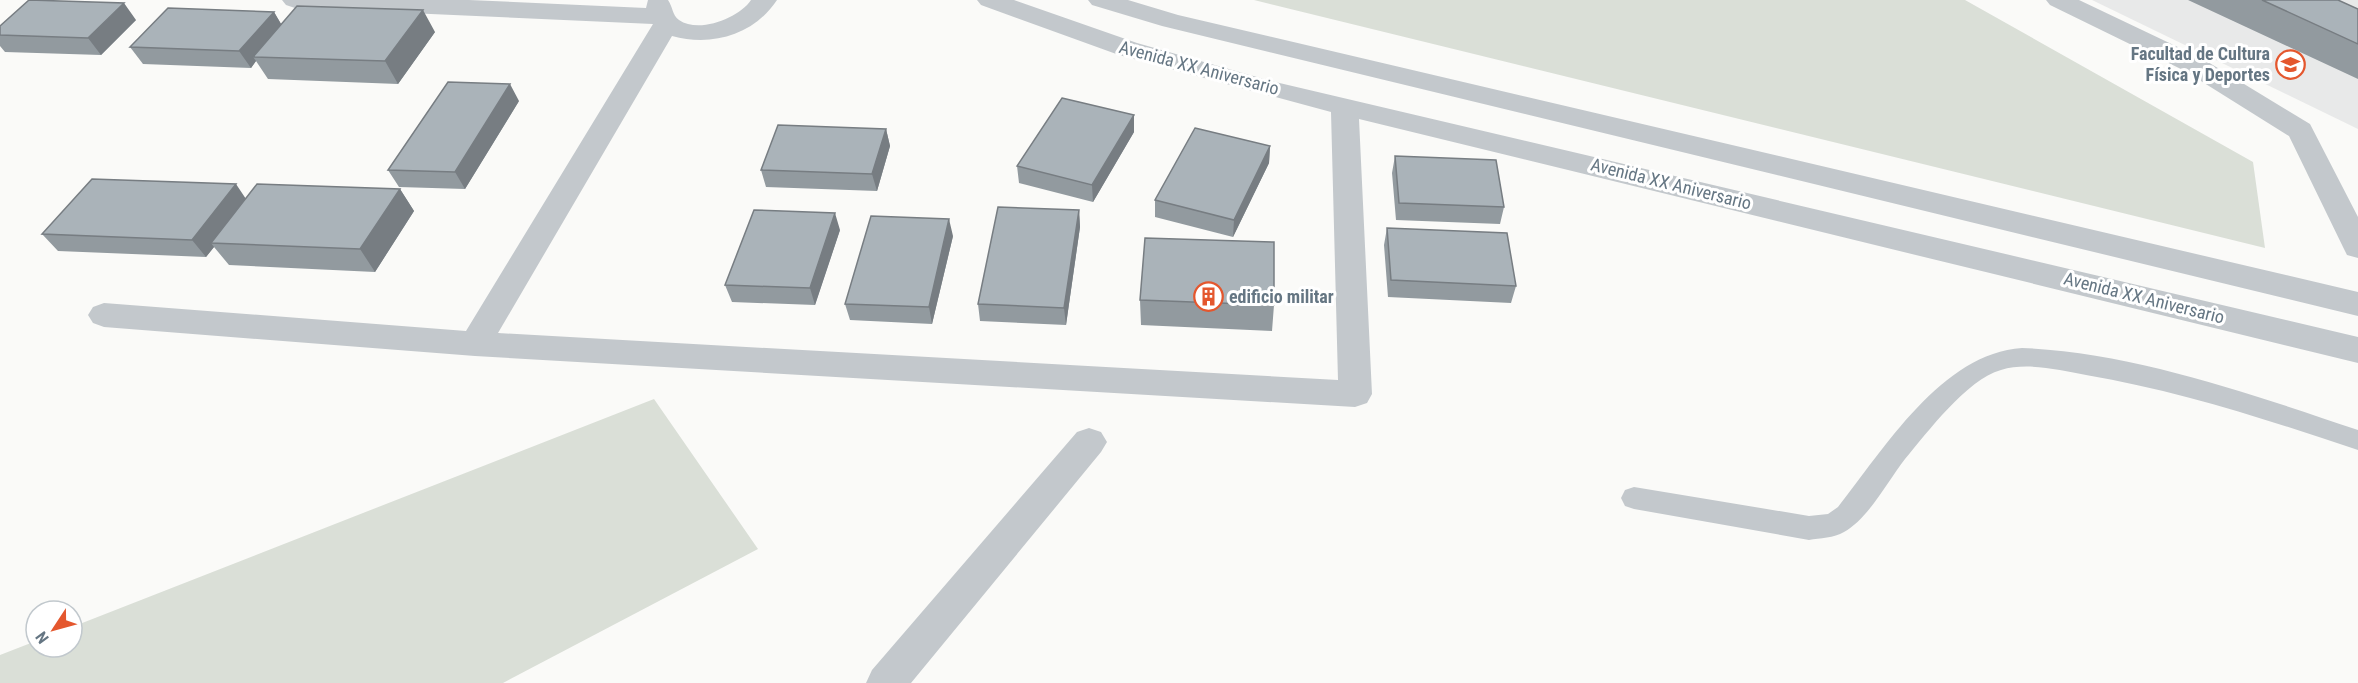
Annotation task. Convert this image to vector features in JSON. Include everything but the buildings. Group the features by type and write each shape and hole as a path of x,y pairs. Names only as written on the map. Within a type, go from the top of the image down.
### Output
{"street":[{"path":"295,0 662,13 678,30 694,32 727,28 754,14 764,0"},
{"name":"Avenida XX Aniversario","path":"990,0 1128,49 1267,87 2358,350"},
{"path":"1101,0 1171,21 2358,304"},
{"path":"2059,0 2194,64 2300,130 2358,247"},
{"path":"475,344 662,13"},
{"path":"104,315 475,344 1355,394 1345,105"},
{"path":"886,683 1089,442"}],"lane":[{"path":"1635,498 1809,528 1834,525 1847,515 1951,390 1989,364 2026,357 2134,373 2241,401 2358,440"}],"shaded area":[{"path":"1254,0 1965,0 2253,162 2265,248"},
{"name":"Facultad de Cultura Física y Deportes","path":"2092,0 2358,0 2358,129"},
{"path":"654,399 758,549 503,683 0,683 0,655 24,646 24,659 84,659 84,622"}],"place":[{"name":"Facultad de Cultura Física y Deportes","path":"2291,64"},
{"name":"edificio militar","path":"1208,297"}]}
